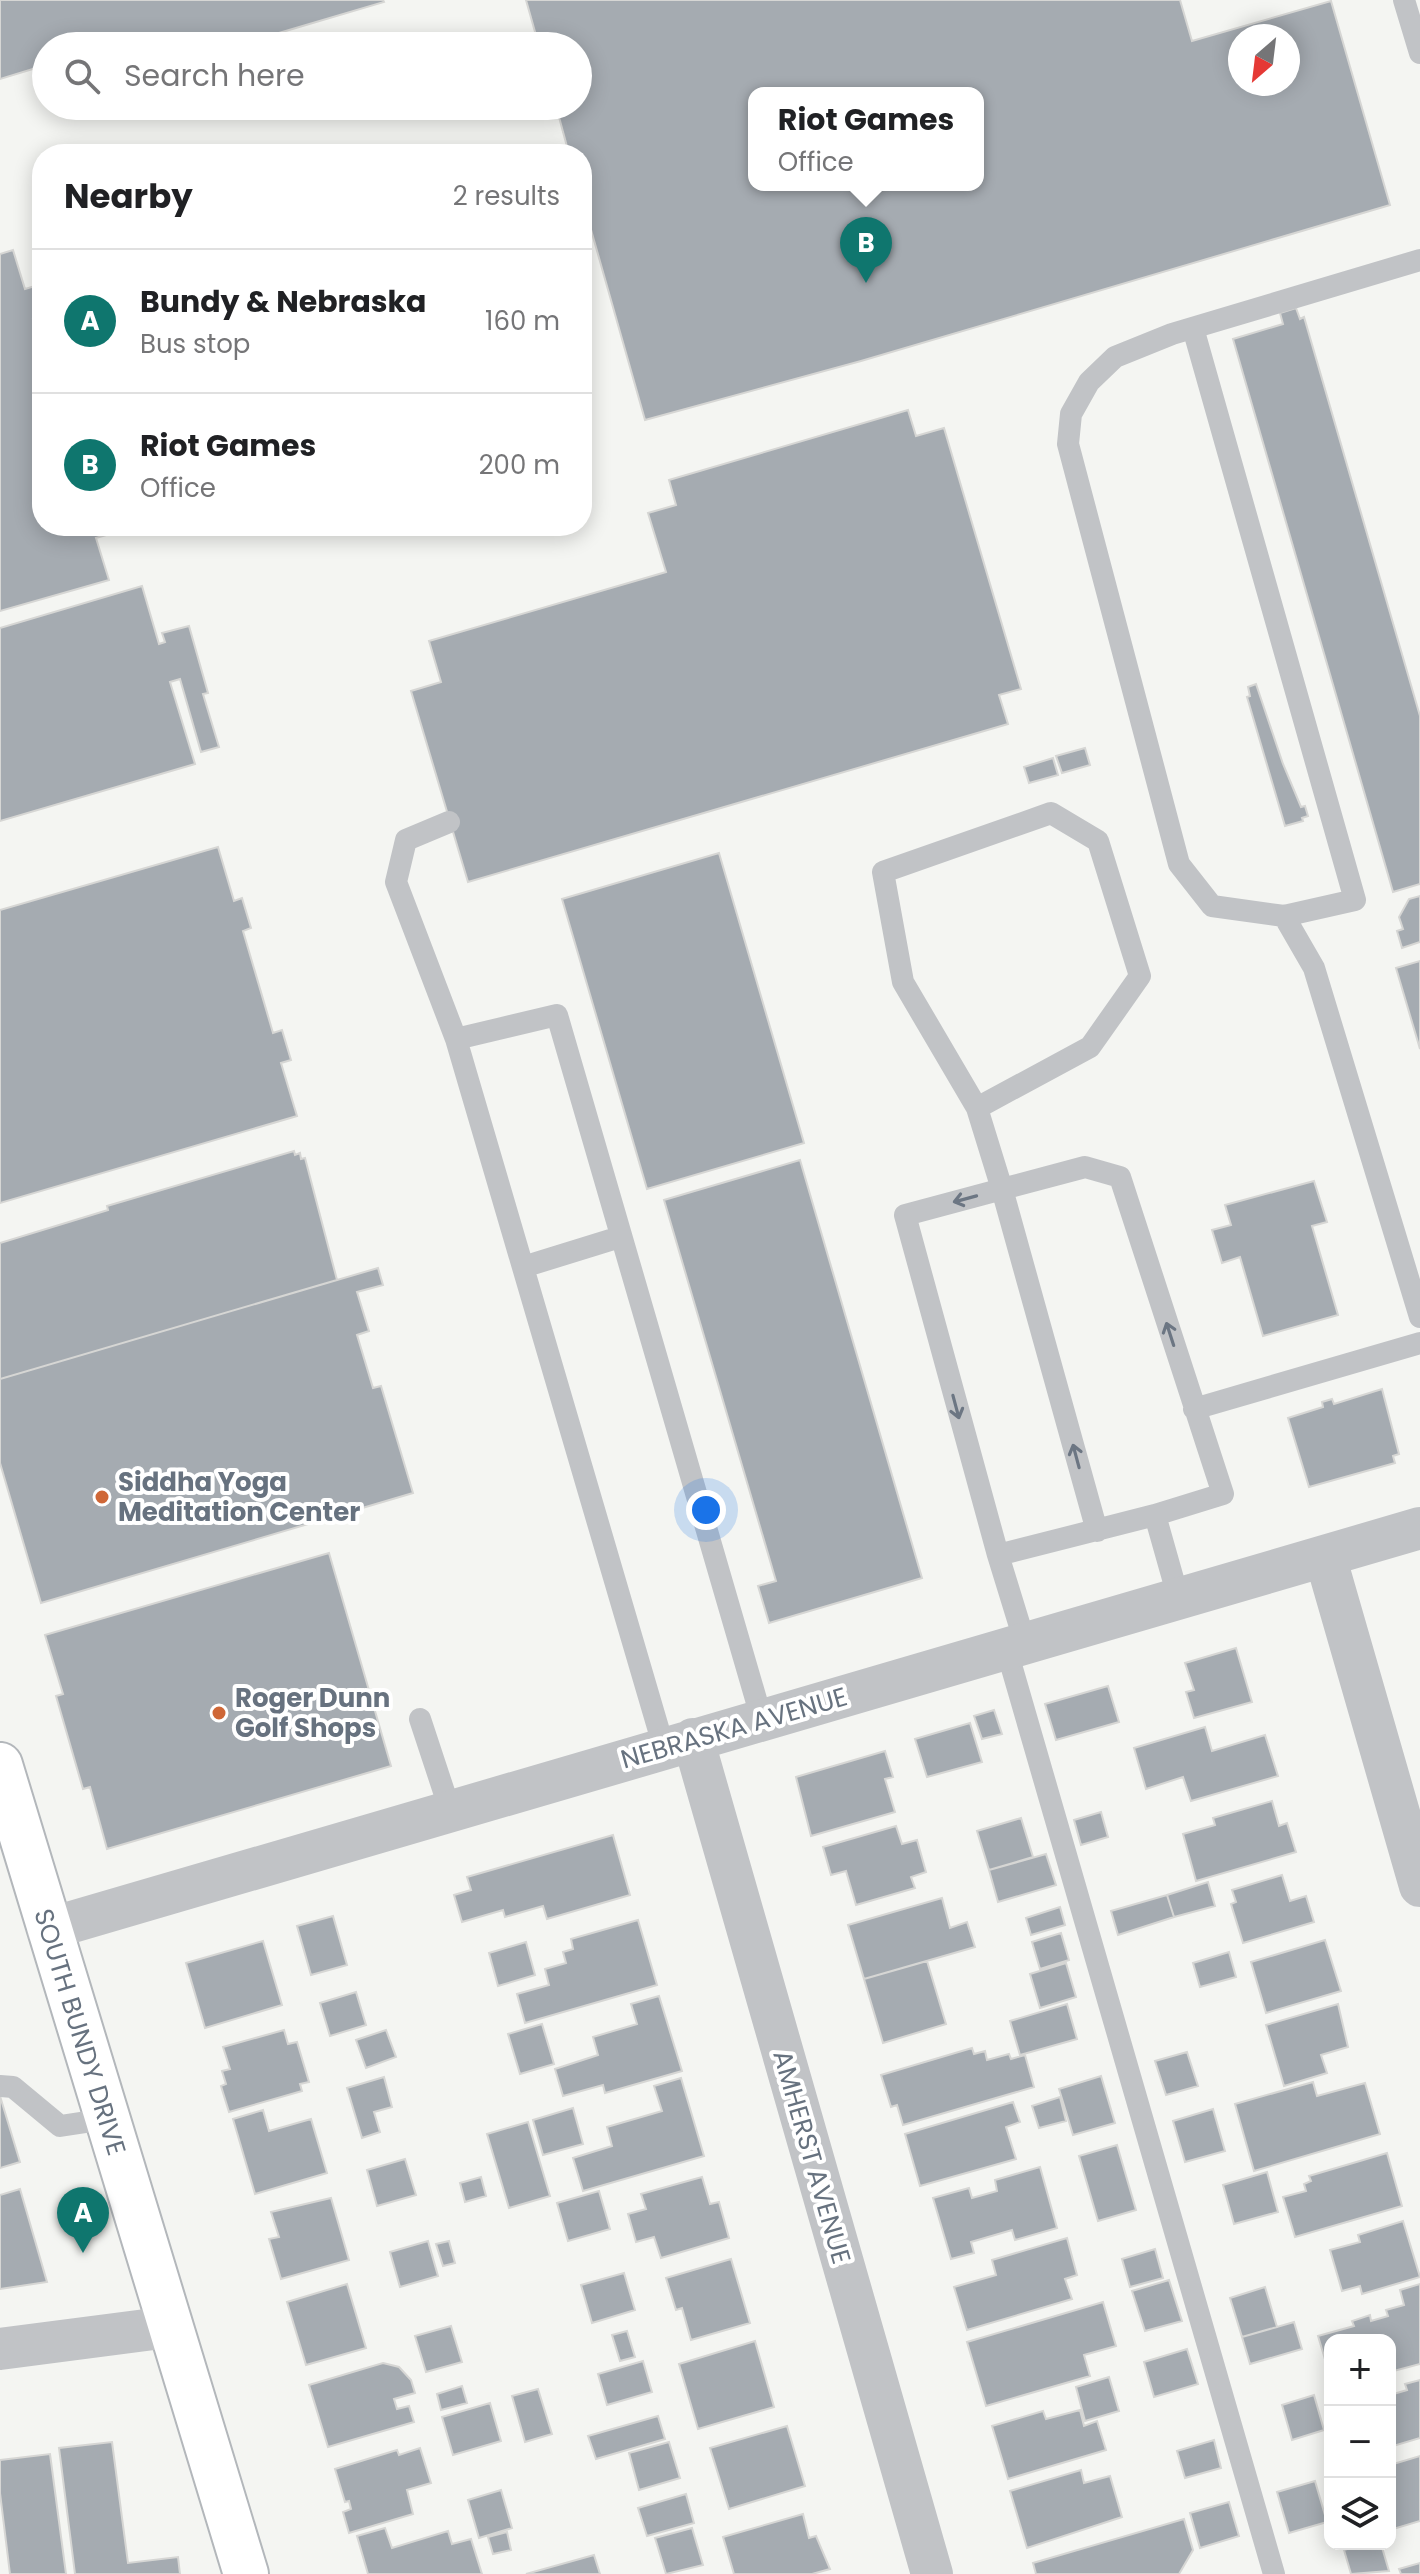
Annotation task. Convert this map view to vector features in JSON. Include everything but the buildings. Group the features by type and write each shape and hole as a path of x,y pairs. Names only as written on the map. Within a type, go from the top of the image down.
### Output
{"main road":[{"name":"SOUTH BUNDY DRIVE","path":"0,1765 246,2574"}],"street":[{"name":"NEBRASKA AVENUE","path":"48,1929 1420,1528"},
{"path":"1325,1556 1420,1886"},
{"name":"AMHERST AVENUE","path":"678,1744 932,2574"},
{"path":"0,2349 169,2327"}],"lane":[{"path":"1404,0 1420,53"},
{"path":"1193,328 1355,900 1284,916 1212,906 1179,864 1068,444 1071,414 1089,382 1115,357 1193,328 1420,260"},
{"path":"977,1108 1090,1047 1140,976 1098,841 1051,813 883,872 903,982 977,1108 1097,1531"},
{"path":"449,822 406,840 396,882 456,1039 523,1267 678,1744"},
{"path":"1284,916 1314,968 1420,1317"},
{"path":"456,1039 557,1015 762,1720"},
{"path":"998,1555 1097,1531 1223,1494 1120,1177 1085,1167 905,1215 998,1555 1016,1648 1274,2574"},
{"path":"523,1267 620,1237"},
{"path":"1194,1409 1420,1343"},
{"path":"1155,1515 1179,1600"},
{"path":"420,1719 450,1810"},
{"path":"0,2086 13,2087 60,2126 106,2119"}],"place":[{"name":"Riot Games","path":"866,283"},
{"name":"Siddha Yoga Meditation Center","path":"102,1497"},
{"name":"Roger Dunn Golf Shops","path":"219,1713"},
{"name":"Bundy & Nebraska","path":"83,2253"}]}
